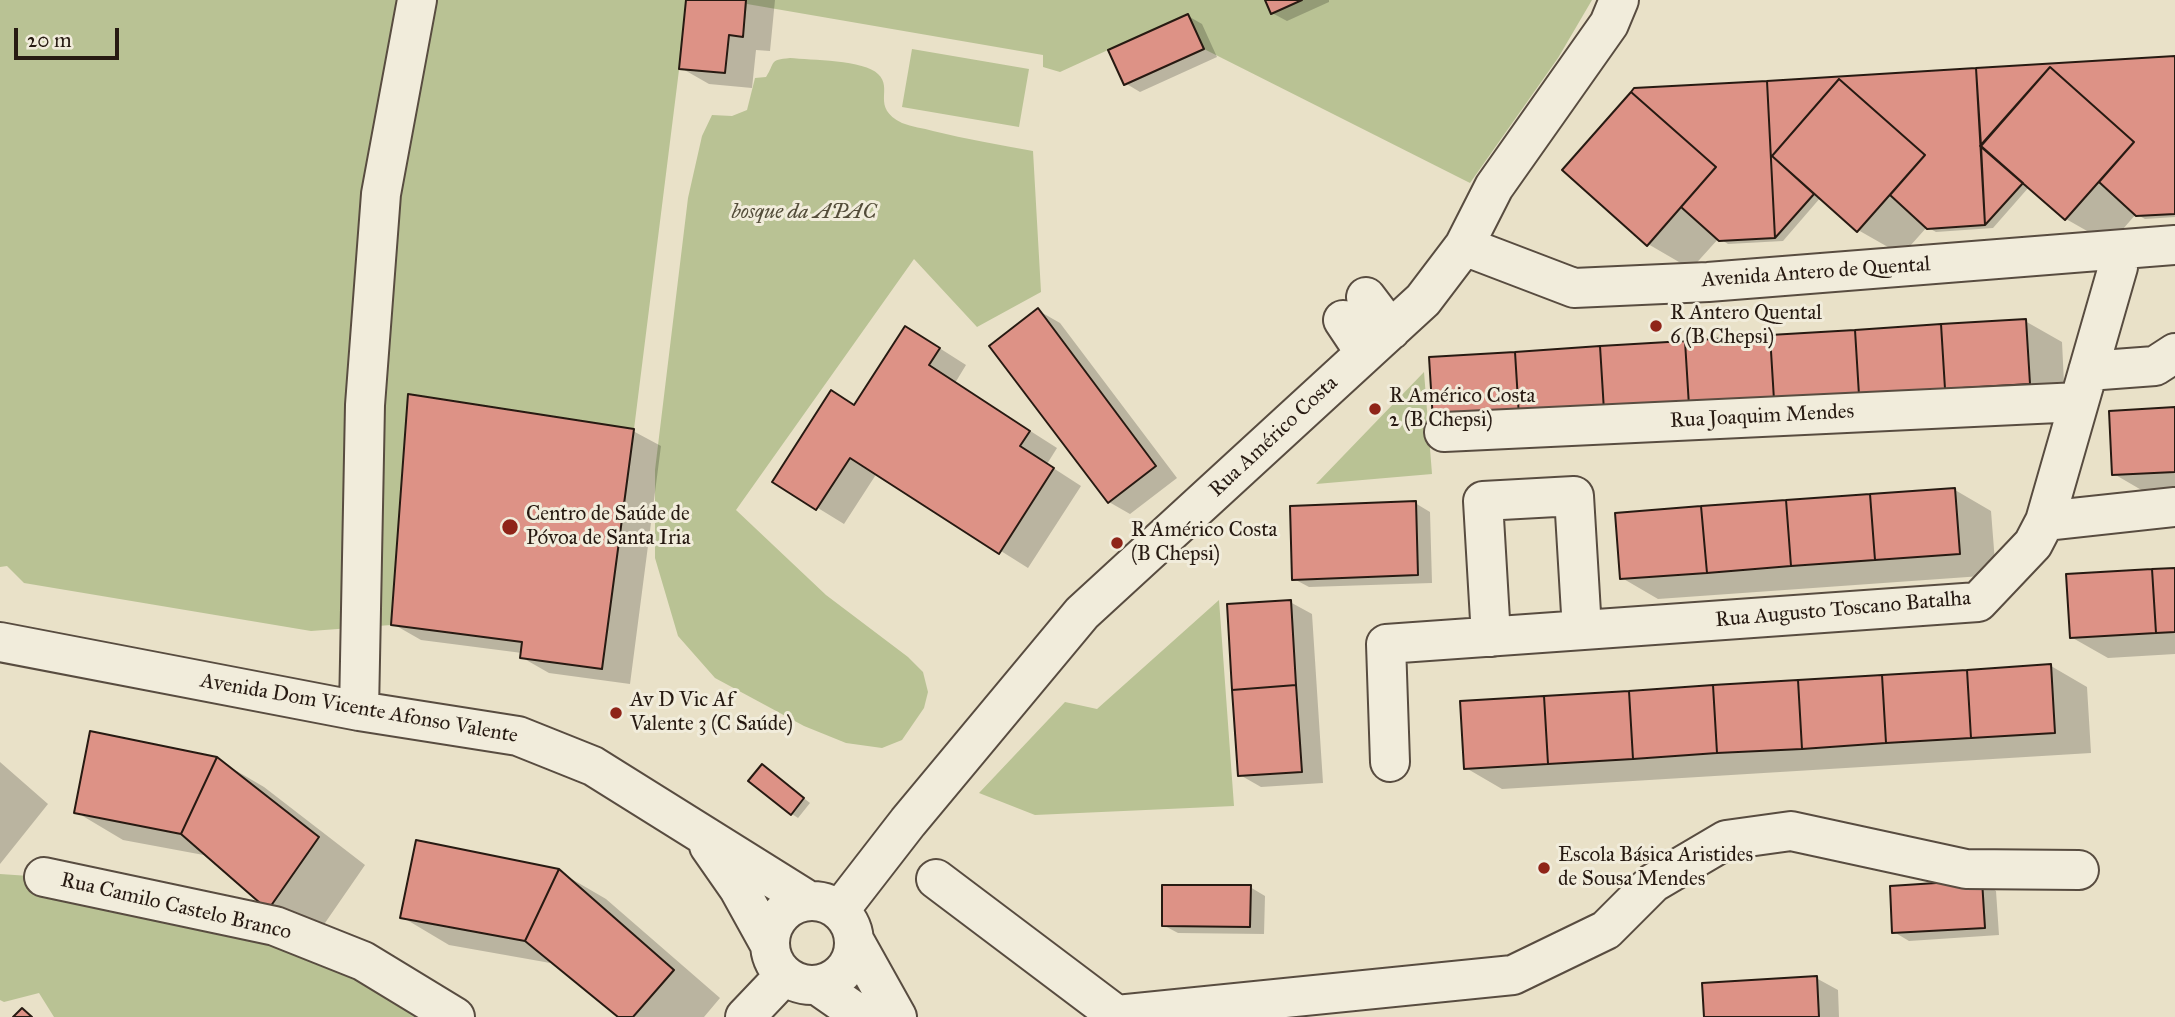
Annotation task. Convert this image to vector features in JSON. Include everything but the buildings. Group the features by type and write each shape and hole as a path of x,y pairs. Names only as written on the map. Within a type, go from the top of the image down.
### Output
{"street":[{"path":"359,711 365,405 381,194 417,0"},
{"name":"Rua Américo Costa","path":"834,917 908,822 1082,613 1423,300 1464,246 1494,187 1609,24 1619,0"},
{"name":"Avenida Antero de Quental","path":"1464,246 1574,288 1708,282 2175,245"},
{"name":"Rua Augusto Toscano Batalha","path":"1390,762 1386,644 1978,602 2033,544 2045,521 2118,267 2120,250"},
{"path":"1355,309 1378,341"},
{"name":"Rua Joaquim Mendes","path":"1444,432 2084,386 2155,366 2175,353"},
{"path":"1491,636 1483,501 1574,496 1581,630"},
{"path":"2045,521 2175,507"},
{"name":"Avenida Dom Vicente Afonso Valente","path":"2,637 359,711 518,736 593,765 834,917 897,1017"},
{"name":"Avenida Dom Vicente Afonso Valente","path":"698,830 791,969 863,1017"},
{"path":"936,879 1118,1016 1513,975 1606,930 1653,883 1726,840 1791,831 1966,869 2078,870"},
{"name":"Rua Camilo Castelo Branco","path":"44,877 275,926 363,961 455,1017"},
{"path":"797,904 834,917 853,953 848,965 830,982 791,969 772,932 785,911 797,904"},
{"path":"745,1017 791,969"}],"green space":[{"path":"0,0 1592,0 1558,58 1470,183 1204,49 1124,85 1108,50 1060,72 1043,67 1043,55 747,4 743,37 729,35 725,73 679,70 634,429 408,394 391,625 311,631 24,583 7,566 0,567"},
{"path":"912,49 1029,69 1019,127 902,107"},
{"name":"bosque da APAC","path":"790,58 850,63 871,69 882,80 887,111 902,123 1033,151 1041,292 977,327 914,259 736,510 826,595 908,657 923,672 928,692 924,708 902,740 882,748 846,743 804,726 715,678 678,636 655,558 655,470 688,198 702,136 712,115 732,116 747,110 755,78 766,77 775,61"},
{"path":"1424,372 1432,474 1316,484"},
{"path":"1219,600 1234,806 1035,815 979,793 1065,702 1097,709"},
{"path":"0,874 44,877 275,926 451,1017 54,1017 39,993 4,1002 0,1000"}],"place":[{"name":"R Antero Quental 6 (B Chepsi)","path":"1656,326"},
{"name":"R Américo Costa 2 (B Chepsi)","path":"1375,409"},
{"name":"Centro de Saúde de Póvoa de Santa Iria","path":"510,527"},
{"name":"R Américo Costa (B Chepsi)","path":"1117,543"},
{"name":"Av D Vic Af Valente 3 (C Saúde)","path":"616,713"},
{"name":"Escola Básica Aristides de Sousa Mendes","path":"1544,868"}]}
